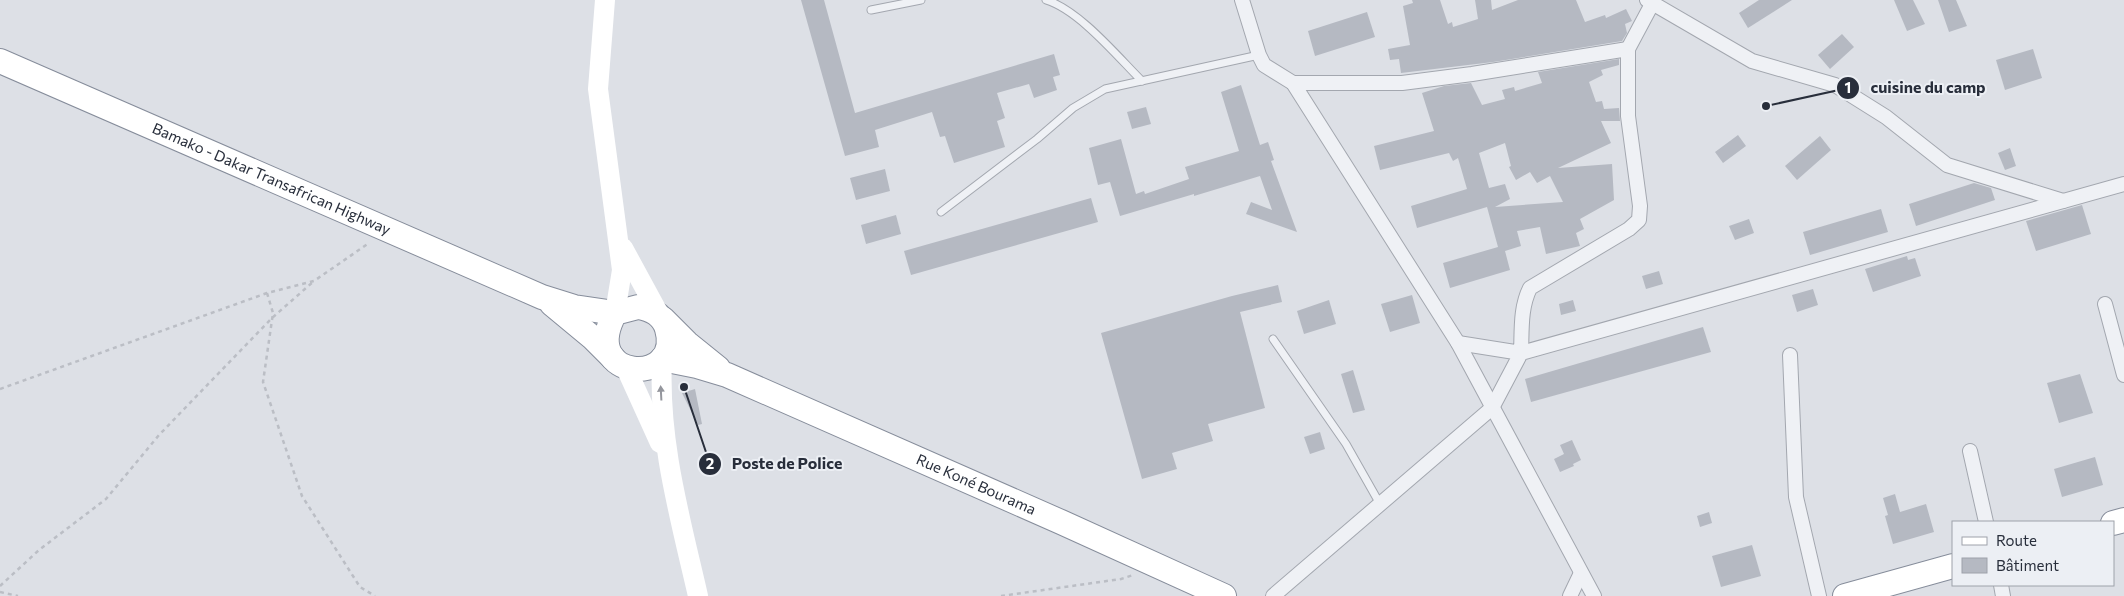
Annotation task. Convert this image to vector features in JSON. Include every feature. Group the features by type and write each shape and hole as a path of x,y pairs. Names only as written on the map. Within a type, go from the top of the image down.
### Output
{"highway":[{"name":"Bamako - Dakar Transafrican Highway","path":"0,61 542,297 574,306 616,313"},
{"name":"Bamako - Dakar Transafrican Highway","path":"542,297 594,338 621,365"},
{"path":"638,307 650,309 660,316 666,325 670,337 668,348 662,359 646,369 636,370 621,365 609,352 606,339 608,326 616,313 638,307"},
{"name":"Rue Koné Bourama","path":"660,316 687,343 727,376"},
{"name":"Rue Koné Bourama","path":"662,359 697,366 727,376 1061,522 1224,596"},
{"path":"1845,596 1952,566"}],"main road":[{"path":"605,0 598,89 622,270 616,313"},
{"path":"619,240 660,316"},
{"path":"662,359 660,390 667,459 698,596"},
{"path":"621,365 667,459"}],"street":[{"path":"1242,0 1259,56 1264,65 1292,83 1458,343 1594,596"},
{"path":"1273,596 1492,408 1521,353 1524,298 1530,288 1630,229 1639,220 1640,206 1628,116 1628,49 1649,2 1752,61 1835,86 1886,117 1947,165 2063,201"},
{"path":"1292,83 1402,83 1472,74 1628,49"},
{"path":"1458,343 1521,353 2124,184"},
{"path":"2105,304 2124,375"},
{"path":"1790,355 1796,497 1819,596"},
{"path":"1970,451 1986,521"},
{"path":"1570,596 1581,573"}],"lane":[{"path":"871,10 921,0"},
{"path":"1046,0 1058,4 1084,24 1142,80"},
{"path":"942,212 1037,140 1073,108 1105,89 1259,56"},
{"path":"1273,339 1346,444 1380,504"}],"path":[{"path":"0,586 39,550 106,499 160,435 272,318 314,281 389,229"},
{"path":"0,389 268,292 314,281"},
{"path":"268,292 273,313 263,382 302,496 360,587 375,596"},
{"path":"1001,596 1121,579 1160,567"},
{"path":"0,592 18,596"}],"building":[{"path":"801,0 824,0 855,113 1054,54 1060,75 1053,77 1057,90 1034,98 1029,84 997,93 1005,118 997,121 1005,147 954,163 945,136 940,137 932,112 875,130 879,147 845,156"},
{"path":"1412,0 1440,0 1448,24 1452,22 1453,27 1478,19 1475,0 1491,0 1492,10 1518,0 1576,0 1585,22 1605,15 1606,18 1626,9 1632,21 1625,24 1627,33 1622,41 1493,62 1401,73 1399,59 1390,60 1388,49 1410,45 1403,6 1413,3"},
{"path":"1759,0 1792,0 1748,28 1739,13"},
{"path":"1894,0 1913,0 1925,24 1907,31"},
{"path":"1938,0 1956,0 1967,26 1949,32"},
{"path":"1367,12 1375,37 1315,56 1308,31"},
{"path":"1842,34 1854,47 1830,69 1818,55"},
{"path":"2033,49 2042,78 2005,90 1996,60"},
{"path":"1619,59 1619,65 1601,70 1603,75 1589,82 1596,102 1602,101 1604,109 1619,108 1620,121 1601,121 1611,143 1558,168 1612,164 1614,200 1580,219 1584,229 1576,233 1580,246 1546,254 1540,227 1517,231 1521,246 1505,251 1510,270 1450,288 1443,263 1498,247 1487,207 1417,228 1411,206 1467,189 1458,158 1453,161 1449,153 1380,170 1374,146 1434,131 1422,93 1444,86 1471,83 1482,105 1505,99 1502,90 1514,87 1515,91 1542,83 1538,72","holes":["1505,143 1511,166 1509,167 1516,180 1530,172 1537,183 1550,176 1563,202 1495,207 1510,199 1505,184 1489,188 1479,153"]},
{"path":"1241,85 1260,145 1268,142 1274,160 1271,161 1297,232 1246,214 1251,202 1272,210 1260,176 1120,216 1110,182 1098,185 1089,148 1121,139 1136,194 1144,191 1145,194 1189,179 1185,167 1239,151 1221,92"},
{"path":"1146,107 1151,124 1132,129 1127,112"},
{"path":"1738,135 1746,146 1723,163 1715,152"},
{"path":"1820,136 1831,150 1797,180 1785,166"},
{"path":"2010,148 2016,166 2005,170 1998,153"},
{"path":"885,169 890,191 856,200 850,178"},
{"path":"1974,183 1991,188 1995,200 1916,226 1909,204"},
{"path":"1091,198 1098,222 911,275 904,251"},
{"path":"2082,205 2091,234 2036,251 2026,221"},
{"path":"1881,209 1888,232 1810,255 1803,232"},
{"path":"896,215 901,234 866,244 861,225"},
{"path":"1749,219 1754,233 1735,240 1729,226"},
{"path":"1907,256 1908,260 1915,258 1921,276 1873,292 1865,269"},
{"path":"1659,271 1663,284 1646,289 1642,276"},
{"path":"1278,285 1282,302 1240,312 1265,408 1208,424 1213,441 1172,453 1177,469 1142,479 1101,333"},
{"path":"1813,289 1818,305 1797,312 1792,295"},
{"path":"1412,295 1420,323 1390,332 1381,304"},
{"path":"1329,300 1336,324 1304,334 1297,311"},
{"path":"1573,300 1576,311 1561,315 1559,304"},
{"path":"1703,327 1711,352 1531,402 1525,379"},
{"path":"1353,370 1365,410 1353,413 1341,374"},
{"path":"2080,374 2093,413 2059,423 2047,383"},
{"path":"695,389 702,424 698,425 682,393"},
{"path":"1320,432 1325,449 1310,454 1304,437"},
{"path":"1572,440 1581,460 1573,464 1574,466 1560,472 1554,459 1564,454 1560,445"},
{"path":"2095,457 2103,485 2062,497 2054,469"},
{"path":"1895,494 1900,512 1926,504 1934,532 1893,544 1885,516 1888,515 1883,498"},
{"path":"1709,512 1712,523 1700,527 1697,516"},
{"path":"1752,545 1761,576 1721,587 1712,556"}],"place":[{"name":"cuisine du camp","path":"1766,106"},
{"name":"Poste de Police","path":"684,387"}]}
